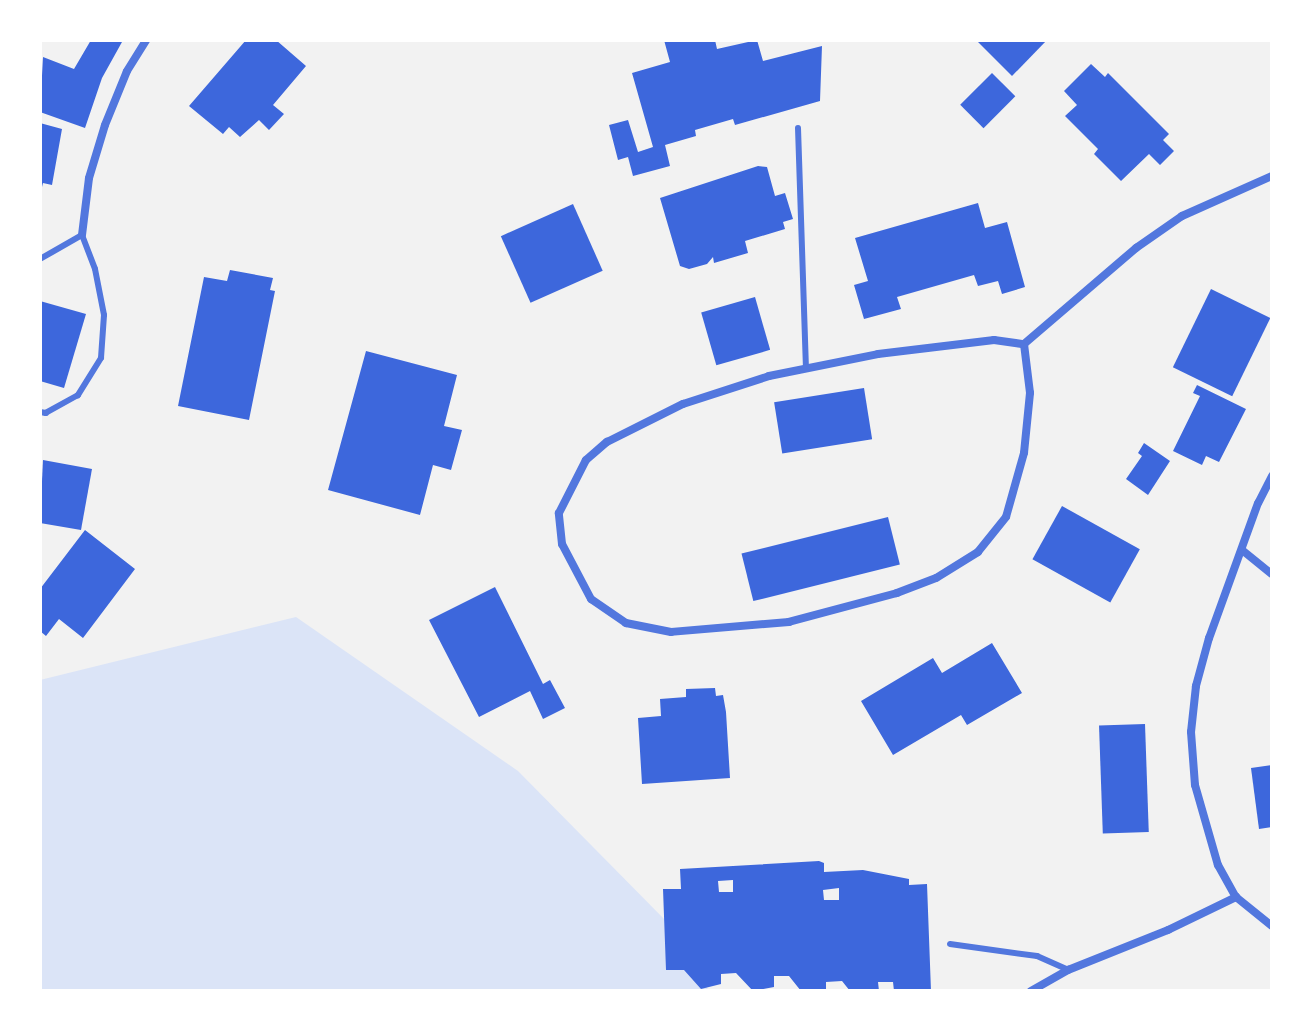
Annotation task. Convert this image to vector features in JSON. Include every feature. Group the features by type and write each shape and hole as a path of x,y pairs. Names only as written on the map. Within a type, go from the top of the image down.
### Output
{"street":[{"path":"82,235 89,178 105,125 127,71 146,40"},
{"path":"1024,344 1030,393 1024,453 1006,517 978,552 936,578 840,610 789,622 728,630 671,632 626,623 591,599 562,544 559,513 586,460 607,442 683,404 769,376 878,354 994,340 1024,344 1136,248 1182,216 1272,176"},
{"path":"1272,476 1209,638 1196,686 1191,732 1195,785 1218,865 1236,897 1272,926"},
{"path":"1242,550 1272,574"},
{"path":"1031,991 1068,970 1168,930 1236,897"}],"lane":[{"path":"798,128 806,369"},
{"path":"40,259 82,235 95,269 104,315 101,358 78,395 46,413 40,412"},
{"path":"950,944 1037,956 1068,970"}],"shaded area":[{"path":"296,617 518,771 671,926 709,991 40,991 40,680"}],"building":[{"path":"91,40 122,42 102,78 85,128 40,112 43,57 74,69"},
{"path":"246,40 276,40 306,66 273,105 284,114 269,130 259,120 240,137 229,127 223,134 189,106"},
{"path":"664,40 715,40 717,49 757,40 763,61 822,46 820,101 735,125 733,119 695,130 696,136 665,145 670,166 633,176 628,157 618,160 609,125 628,120 638,152 653,147 632,73 670,62"},
{"path":"976,40 1047,40 1012,76"},
{"path":"1091,64 1105,77 1108,73 1169,134 1163,140 1174,151 1160,165 1149,154 1121,181 1094,154 1098,149 1065,116 1077,105 1064,91"},
{"path":"992,73 1015,96 984,128 960,105"},
{"path":"40,123 62,129 52,185 43,183 41,191"},
{"path":"758,166 767,167 775,196 785,193 793,219 783,222 785,229 745,241 748,253 714,263 713,257 707,264 689,269 680,266 660,198"},
{"path":"978,203 985,228 1007,222 1025,287 1002,294 998,281 978,286 974,275 897,297 901,309 864,319 854,285 868,281 855,238"},
{"path":"573,204 603,271 531,303 501,236"},
{"path":"230,270 273,278 270,290 275,291 249,420 178,406 204,277 227,281"},
{"path":"1211,289 1270,318 1232,396 1173,367"},
{"path":"755,297 770,350 716,365 701,312"},
{"path":"40,301 86,314 64,388 40,381"},
{"path":"366,351 457,375 444,426 462,430 451,470 433,465 420,515 328,490"},
{"path":"1197,385 1246,409 1219,462 1206,456 1202,465 1173,451 1200,396 1193,393"},
{"path":"864,388 872,439 782,454 774,402"},
{"path":"1144,443 1170,461 1148,495 1126,479 1142,456 1138,453"},
{"path":"43,460 92,469 81,530 40,523"},
{"path":"1062,506 1140,549 1110,602 1032,559"},
{"path":"888,517 900,565 753,601 741,554"},
{"path":"85,530 135,569 83,638 59,619 46,636 40,631 40,589"},
{"path":"495,587 543,684 550,680 565,708 543,719 530,691 479,717 429,620"},
{"path":"992,643 1022,693 967,725 961,715 893,755 861,701 933,658 942,673"},
{"path":"715,688 716,696 723,695 726,712 730,778 642,784 638,718 661,716 660,699 686,697 686,689"},
{"path":"1145,724 1149,832 1103,834 1099,726"},
{"path":"1272,765 1272,827 1259,829 1251,768"},
{"path":"819,861 824,863 824,872 863,870 909,879 909,885 927,884 931,991 894,991 893,982 878,982 879,991 850,991 842,981 826,982 826,991 801,991 789,976 774,976 774,987 753,991 736,973 721,974 721,984 701,989 684,970 666,970 663,889 681,889 680,869","holes":["733,880 733,892 719,892 718,881","839,888 839,900 824,900 823,890"]}]}
